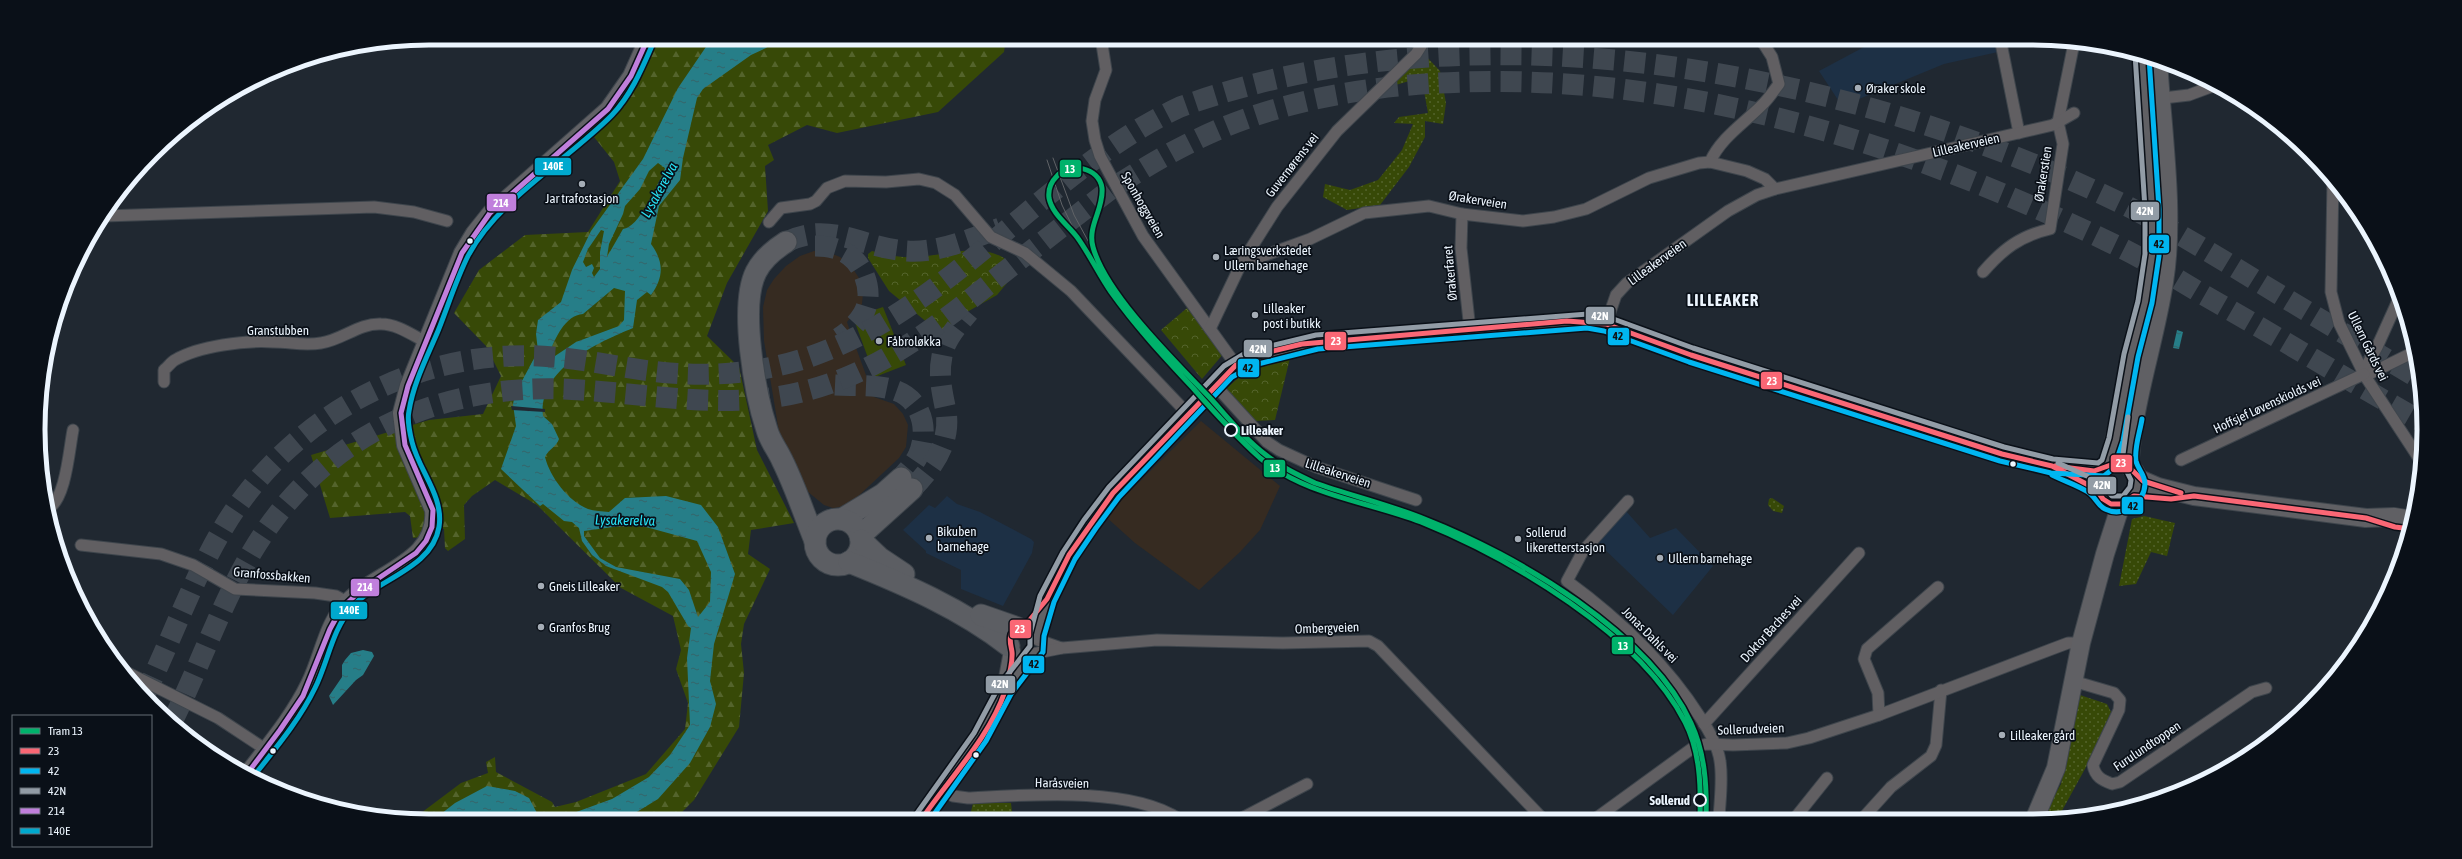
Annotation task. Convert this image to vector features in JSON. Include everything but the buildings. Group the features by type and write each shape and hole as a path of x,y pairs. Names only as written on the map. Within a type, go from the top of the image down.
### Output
{"highway":[{"path":"790,248 762,287 760,305 764,358 782,459 793,485 825,518 856,527 861,538 880,558 908,577 987,618 1025,642"},
{"path":"849,562 858,553 861,538 906,483 825,518 815,541 817,550 827,561 839,564 849,562 888,577 986,629 1025,642"}],"main road":[{"path":"250,769 303,696 330,629 347,602 367,585 417,553 430,535 433,518 430,502 405,445 401,413 404,398 457,265 474,233 490,213 608,109 631,76 645,45"},
{"path":"2037,814 2056,768 2081,643 2105,554 2127,500 2138,484 2130,450 2140,386 2160,306 2167,258 2168,209 2152,100 2144,61"},
{"path":"2105,554 2096,479 2104,467 2116,440 2131,355 2145,302 2152,255 2152,100 2157,65"},
{"path":"925,814 980,737 1005,690 1025,642 1069,555 1103,505 1236,365 1265,353 1302,344 1579,320 1606,324 1691,355 2002,454 2052,466 2104,467 2119,462 2158,487 2194,496 2366,518 2394,517 2406,519"},
{"path":"2052,466 2099,494 2111,504 2127,500 2171,499 2194,496"},
{"path":"2366,518 2394,527 2404,528"}],"street":[{"name":"Sponhoggveien","path":"1101,45 1106,70 1096,100 1092,121 1094,140 1100,156 1143,236 1236,365"},
{"name":"Guvernørens vei","path":"1210,329 1241,264 1277,207 1318,154 1368,100 1416,54 1421,45"},
{"path":"1710,162 1723,141 1765,102 1780,84 1772,57 1764,45"},
{"path":"2001,45 2018,133"},
{"name":"Ørakerstien","path":"1983,272 2011,243 2032,233 2050,229 2062,150 2062,135 2058,122 2073,47"},
{"path":"2152,100 2190,95 2208,88"},
{"name":"Lilleakerveien","path":"1606,324 1616,295 1627,283 1728,211 1757,195 1775,189 2018,133 2058,122 2074,113"},
{"name":"Ørakerveien","path":"1241,264 1310,239 1364,213 1429,206 1462,214 1523,221 1569,214 1586,209 1658,175 1688,165 1710,162 1759,176 1775,189"},
{"path":"769,222 782,208 814,202 827,188 845,181 886,182 919,179 936,182 955,195 991,237 1025,253 1071,291 1188,414"},
{"name":"Ullern Gårds vei","path":"2333,189 2331,292 2339,323 2364,374 2416,454"},
{"path":"110,216 374,207 414,212 447,221"},
{"name":"Ørakerfaret","path":"1462,214 1461,248 1470,330"},
{"path":"2364,374 2396,304"},
{"name":"Granstubben","path":"164,382 164,370 175,360 203,349 272,341 304,345 321,344 338,339 366,326 380,324 399,328 426,342"},
{"name":"Hoffsjef Løvenskiolds vei","path":"2181,460 2410,354"},
{"name":"Lilleakerveien","path":"1216,385 1267,442 1279,450 1316,467 1416,500"},
{"path":"52,506 61,493 73,430"},
{"name":"Jonas Dahls vei","path":"1628,501 1583,551 1567,581 1632,634 1675,680 1704,724 1715,745 1720,760 1719,814"},
{"name":"Granfossbakken","path":"81,545 162,554 193,565 235,589 315,593 336,596 347,602"},
{"name":"Doktor Baches vei","path":"1704,724 1859,553"},
{"path":"1879,715 1878,693 1864,659 1867,649 1938,587"},
{"name":"Ombergveien","path":"1025,642 1062,648 1156,640 1283,643 1369,641 1378,646 1538,814"},
{"name":"Sollerudveien","path":"1603,814 1694,747 1787,743 1879,715 2062,645 2081,643"},
{"path":"135,678 218,718 265,749"},
{"name":"Furulundtoppen","path":"2073,681 2114,693 2120,700 2119,710 2092,765 2095,773 2102,780 2112,784 2120,782 2252,692 2266,688"},
{"path":"1867,814 1891,787 1931,756 1936,745 1941,690"},
{"path":"1797,814 1827,778"},
{"path":"1250,814 1307,784"},
{"name":"Haråsveien","path":"942,790 952,796 968,798 1076,796 1115,798 1159,808 1169,814"}],"shaded area":[{"name":"Øraker skole","path":"1863,45 2002,45 1998,52 1944,64 1842,106 1819,71 1864,47"},
{"path":"814,251 828,252 840,257 851,266 859,278 863,293 862,304 847,322 851,334 874,397 894,404 903,414 908,425 906,447 899,458 853,501 842,507 833,508 824,505 802,487 780,438 764,341 763,307 767,290 774,279 786,266 800,256"},
{"path":"1201,421 1280,486 1260,530 1240,552 1199,590 1135,543 1105,516"},
{"path":"947,496 957,504 980,512 1034,542 1032,553 1003,606 961,589 961,570 926,553 926,551 903,530 929,505 935,508"},
{"name":"Ullern barnehage","path":"1625,510 1650,538 1676,528 1713,566 1673,615 1597,542"}],"green space":[{"path":"657,45 1005,45 1004,52 938,112 837,133 807,125 768,145 774,160 765,166 768,211 727,283 707,336 739,367 757,450 794,523 751,530 748,554 770,569 744,624 741,644 744,673 739,727 694,800 680,814 420,814 461,783 488,773 486,762 495,757 496,772 552,802 555,807 576,802 646,774 685,729 688,703 676,669 681,650 673,616 621,588 537,505 495,480 472,496 464,505 465,539 448,551 445,548 444,529 430,523 422,537 413,538 410,516 405,512 330,518 311,455 429,420 483,414 501,376 486,346 454,313 479,270 525,235 588,232 620,181 614,162 594,137 637,87"},
{"path":"1425,55 1440,71 1446,103 1443,124 1425,121 1425,137 1409,167 1380,205 1347,210 1323,197 1325,184 1350,190 1378,180 1402,150 1413,124 1394,123 1399,117 1428,113 1424,91 1416,79 1389,87"},
{"path":"972,250 983,251 994,253 1004,258 1011,269 1007,283 997,295 967,312 947,331 940,333 889,291 868,258 868,254 872,251 894,256 910,257"},
{"name":"Fåbroløkka","path":"883,307 906,365 875,377 853,317"},
{"path":"1187,308 1224,353 1202,379 1161,330"},
{"path":"1290,358 1275,420 1255,421 1226,389 1248,371 1262,364"},
{"path":"1772,498 1784,506 1782,513 1773,511 1768,505 1769,499"},
{"path":"2144,516 2175,523 2167,556 2151,552 2136,584 2119,586 2132,519"},
{"path":"2080,695 2107,704 2111,712 2086,767 2061,813 2045,814 2061,784"},
{"path":"973,803 1011,803 1012,812 998,814 970,814"}],"water":[{"name":"Lysakerelva","path":"707,45 770,45 751,55 703,89 697,98 683,158 680,180 659,206 651,244 660,263 660,276 651,295 647,292 637,300 633,328 603,341 573,360 560,371 550,385 544,399 543,416 552,424 559,439 545,457 551,472 561,488 567,494 581,505 595,511 609,512 625,498 666,496 701,505 718,527 735,574 714,644 710,681 716,704 710,727 690,763 658,799 633,814 571,814 612,799 649,777 670,755 690,725 687,658 691,628 688,626 668,592 662,587 606,566 592,555 582,541 579,528 572,522 564,521 543,504 540,506 501,469 516,426 513,404 515,394 538,351 536,334 538,320 561,302 572,270 591,231 643,159 678,88","holes":["658,163 665,168 652,196 635,222 629,227 623,229 607,257 609,244 623,214 625,206 640,189 649,171","601,230 604,231 600,252 600,269 594,277 592,273 594,268 592,264 586,267 583,262 588,249","614,288 625,291 624,320 619,326 576,342 555,356 551,356 549,354 554,342 566,323 577,315 583,314","635,524 697,541 711,572 710,602 698,617 689,590 680,579 616,567 600,558 584,536 584,531"]},
{"path":"2177,330 2183,332 2179,349 2173,348"},
{"path":"363,650 372,652 374,656 363,675 356,680 333,705 329,696 342,677 342,665 351,653"},
{"path":"487,786 515,791 529,798 537,813 541,814 441,814 455,803"}],"pier":[{"path":"511,406 545,409 545,412 512,410"}],"tunnel":[{"path":"147,690 211,550 222,530 250,489 283,453 321,422 363,396 407,376 455,363 503,356 553,357 582,360 655,372 688,374 724,374 742,372 777,366 812,356 863,334 911,305 999,237 1085,166 1131,134 1180,107 1294,75 1414,58 1536,55 1660,65 1783,86 1903,118 2018,158 2127,206 2206,250 2413,375"},
{"path":"174,717 230,593 252,552 281,510 314,475 352,445 392,422 436,405 483,394 531,389 581,390 667,398 724,401 753,400 781,396 809,390 836,381 887,358 910,343 955,311 1111,189 1177,149 1212,132 1274,110 1327,97 1382,88 1464,82 1548,83 1631,90 1714,104 1796,123 1876,146 1955,175 2033,207 2121,248 2417,419"},
{"path":"786,242 802,236 832,234 890,249 919,251 943,248 1000,228"},
{"path":"815,246 833,248 850,256 856,261 867,283 868,299 863,314 852,328 839,338"},
{"path":"912,489 927,472 939,454 943,444 947,423 940,377 942,356 949,338 969,312"},
{"path":"835,385 874,386 890,389 906,396 913,402 921,418 923,437 918,456 901,478"}],"tram line":[{"path":"1053,158 1074,215 1099,261"},
{"path":"1047,160 1062,205 1081,244"},
{"name":"13","path":"1700,814 1700,781 1697,757 1690,733 1685,722 1664,690 1637,659 1605,630 1570,602 1493,556 1456,537 1421,522 1338,496 1297,481 1278,471 1260,458 1225,424 1140,330 1111,292 1082,244 1053,209 1049,198 1050,186 1057,176 1069,169 1076,168 1090,171 1096,175 1100,181 1102,196 1092,232 1092,239 1093,247 1100,266 1112,286 1144,328 1258,449 1284,467 1315,483 1427,520 1500,554 1539,576 1577,601 1613,628 1645,658 1672,690 1696,734 1704,770 1706,814"}],"transit line":[{"name":"214","path":"250,769 303,696 330,629 341,609 361,590 416,553 426,541 432,527 433,510 405,445 401,413 408,386 462,253 490,213 608,109 631,76 645,45"},
{"name":"140E","path":"256,773 302,712 309,700 320,678 335,636 345,616 363,597 415,563 426,553 434,541 439,527 440,516 438,505 415,453 408,415 417,381 468,256 481,236 515,199 534,181 594,132 619,107 636,80 652,45"},
{"name":"42N","path":"916,814 974,733 999,686 1030,646 1030,634 1040,596 1063,552 1084,520 1109,487 1224,366 1249,351 1316,335 1588,314 1608,317 1693,348 2004,447 2053,459 2098,463 2102,460 2109,438 2124,354 2138,301 2145,254 2145,209 2135,59"},
{"name":"42","path":"934,814 986,741 1011,694 1043,652 1044,636 1054,602 1075,559 1096,528 1119,497 1232,377 1254,365 1318,349 1587,328 1604,331 1689,362 2000,461 2051,473 2104,476 2114,468 2123,441 2138,357 2152,303 2159,256 2159,209 2149,63"},
{"name":"23","path":"925,814 968,758 998,708 1005,691 1011,667 1011,634 1024,627 1047,599 1069,555 1113,493 1236,365 1265,353 1302,344 1567,321 1606,324 1691,355 2002,454 2052,466 2096,489 2103,499 2111,504 2121,504 2134,496 2171,499 2194,496 2366,518 2395,527 2404,528"},
{"name":"42N","path":"2058,463 2098,481 2112,496 2123,496 2130,487 2131,480 2122,462 2128,417"},
{"name":"42","path":"2052,475 2088,492 2105,509 2119,512 2131,507 2137,503 2141,497 2145,484 2144,477 2136,461 2136,445 2142,419"},
{"name":"23","path":"2055,466 2094,471 2119,462 2129,467 2143,481 2181,493"}],"place":[{"name":"Øraker skole","path":"1858,88"},
{"name":"Jar trafostasjon","path":"582,184"},
{"name":"Læringsverkstedet Ullern barnehage","path":"1216,257"},
{"name":"Lilleaker post i butikk","path":"1255,315"},
{"name":"Fåbroløkka","path":"879,341"},
{"name":"Lilleaker","path":"1231,430"},
{"name":"Bikuben barnehage","path":"929,538"},
{"name":"Sollerud likeretterstasjon","path":"1518,539"},
{"name":"Ullern barnehage","path":"1660,558"},
{"name":"Gneis Lilleaker","path":"541,586"},
{"name":"Granfos Brug","path":"541,627"},
{"name":"Lilleaker gård","path":"2002,735"},
{"name":"Sollerud","path":"1700,800"}],"district":[{"name":"LILLEAKER","path":"1723,300"}]}
